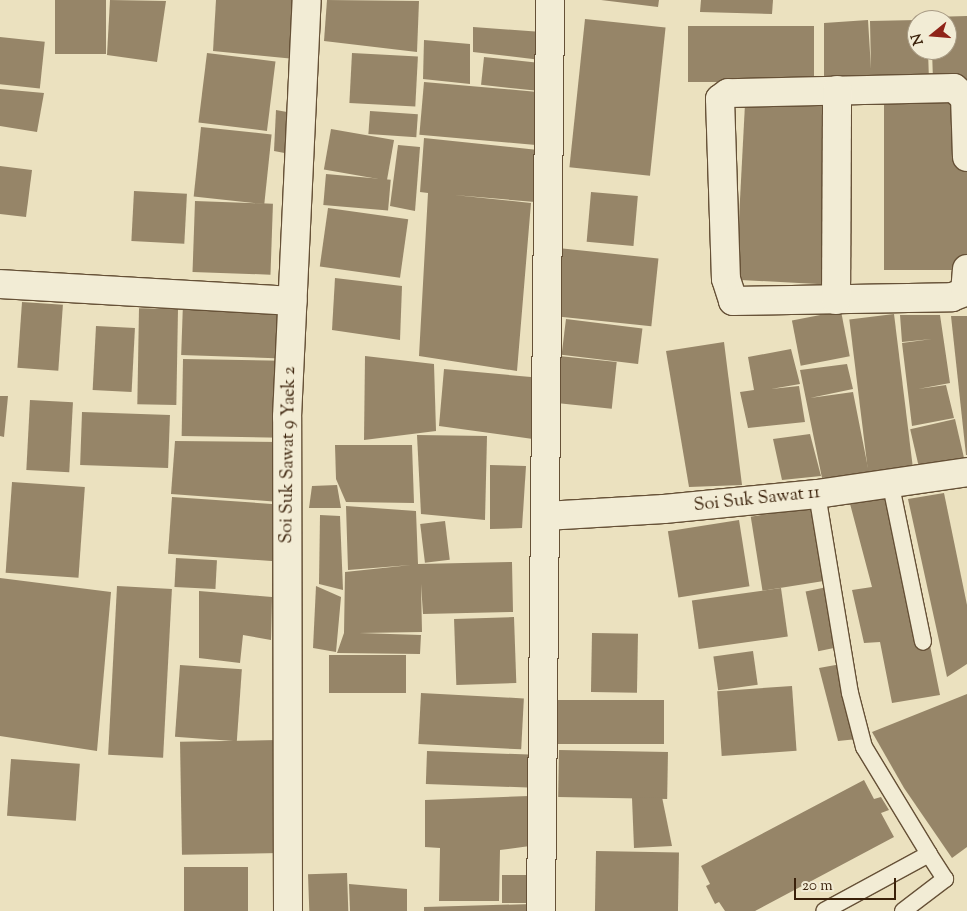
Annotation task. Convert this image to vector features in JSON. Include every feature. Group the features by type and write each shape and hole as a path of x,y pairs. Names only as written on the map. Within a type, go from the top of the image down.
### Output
{"street":[{"name":"Soi Suk Sawat 9 Yaek 2","path":"288,911 287,417 307,0"},
{"path":"541,911 550,0"},
{"path":"967,157 965,98 954,88 728,93 720,98 726,279 733,301 952,297 965,292 967,269"},
{"path":"836,300 837,90"},
{"path":"0,284 293,301"},
{"name":"Soi Suk Sawat 11","path":"545,516 664,510 817,494 890,481 967,472"}],"lane":[{"path":"890,481 922,642"},
{"path":"817,494 850,694 864,747 945,879 903,911"},
{"path":"824,911 929,854"}],"building":[{"path":"55,0 106,0 106,54 55,54"},
{"path":"110,0 166,1 157,62 107,55"},
{"path":"216,0 299,0 295,59 213,51"},
{"path":"327,0 419,1 417,52 324,41"},
{"path":"601,0 659,0 658,7"},
{"path":"701,0 773,0 772,14 700,12"},
{"path":"957,16 967,16 967,81 933,81 932,60 957,60"},
{"path":"585,19 666,27 650,176 569,167"},
{"path":"868,20 871,69 870,21 907,20 907,60 928,60 929,81 824,82 824,23"},
{"path":"688,26 814,26 814,82 688,82"},
{"path":"473,27 542,32 541,60 473,52"},
{"path":"0,37 45,42 40,88 0,84"},
{"path":"424,40 470,44 470,84 423,79"},
{"path":"207,53 275,61 267,131 198,122"},
{"path":"352,53 418,56 415,106 349,103"},
{"path":"484,57 543,63 540,91 481,85"},
{"path":"424,82 541,92 536,145 419,135"},
{"path":"746,85 837,90 827,284 736,280"},
{"path":"884,86 967,86 967,270 884,270"},
{"path":"0,89 44,93 37,132 0,126"},
{"path":"276,110 298,114 295,155 274,151"},
{"path":"370,111 418,114 416,137 368,134"},
{"path":"201,127 272,134 264,204 194,197"},
{"path":"331,129 394,140 387,180 324,169"},
{"path":"424,138 538,150 535,202 454,195 531,203 517,371 419,356 428,193 420,192"},
{"path":"398,145 420,147 415,211 390,206"},
{"path":"0,166 32,170 26,217 0,214"},
{"path":"326,174 391,180 388,211 323,205"},
{"path":"134,191 187,194 184,244 131,241"},
{"path":"591,192 638,196 633,246 587,242"},
{"path":"195,201 273,204 270,275 193,272"},
{"path":"328,208 408,219 400,278 320,266"},
{"path":"558,248 658,259 651,326 551,316"},
{"path":"335,278 402,286 400,340 332,330"},
{"path":"22,302 63,305 58,371 17,368"},
{"path":"183,303 284,307 282,358 181,355"},
{"path":"139,308 178,309 176,405 137,404"},
{"path":"841,311 850,356 801,366 792,321"},
{"path":"894,314 913,468 868,473 849,319"},
{"path":"900,315 940,315 950,383 918,389 946,385 954,418 912,426 902,343 932,339 902,342"},
{"path":"951,316 967,316 967,455 966,455"},
{"path":"566,319 642,328 638,364 562,355"},
{"path":"96,326 135,328 132,392 93,390"},
{"path":"724,342 742,485 689,487 666,351"},
{"path":"791,349 800,384 771,389 799,386 805,422 748,428 740,392 754,390 748,357"},
{"path":"365,356 434,364 436,431 364,440"},
{"path":"559,356 617,362 612,409 554,403"},
{"path":"183,359 283,361 282,438 182,436"},
{"path":"847,364 853,389 810,398 853,392 869,473 822,478 800,370"},
{"path":"444,369 531,377 533,439 439,426"},
{"path":"0,396 8,396 4,437 0,436"},
{"path":"30,400 73,402 69,472 26,470"},
{"path":"82,412 170,415 168,468 80,465"},
{"path":"955,419 965,463 920,473 910,429"},
{"path":"810,434 821,476 782,480 773,439"},
{"path":"417,435 487,436 485,520 421,514"},
{"path":"175,441 281,442 280,502 171,494"},
{"path":"335,445 412,445 414,503 346,502 336,479"},
{"path":"490,465 526,466 522,528 490,529"},
{"path":"12,482 85,487 78,578 6,573"},
{"path":"337,485 341,508 309,508 312,486"},
{"path":"899,493 940,695 892,703 880,642 864,643 852,590 872,587 849,500"},
{"path":"944,493 967,605 967,664 947,677 908,499"},
{"path":"172,497 279,504 275,561 168,554"},
{"path":"346,506 416,511 418,564 512,562 513,612 423,614 421,584 422,632 359,633 421,635 420,654 337,653 344,633 345,572 411,565 348,570"},
{"path":"812,507 824,581 762,591 751,517"},
{"path":"320,515 340,516 343,590 319,584"},
{"path":"739,520 749,586 678,597 668,531"},
{"path":"445,521 450,560 425,563 420,524"},
{"path":"176,558 217,560 215,589 174,587"},
{"path":"0,578 111,592 97,751 0,736"},
{"path":"117,586 172,589 163,758 108,755"},
{"path":"316,586 341,597 336,652 313,648"},
{"path":"832,586 845,646 818,651 806,592"},
{"path":"781,588 788,637 699,649 692,601"},
{"path":"199,591 272,597 271,640 243,635 240,663 199,658"},
{"path":"514,617 516,683 456,685 454,619"},
{"path":"592,633 638,634 637,693 591,692"},
{"path":"753,651 758,685 718,690 713,657"},
{"path":"329,655 406,655 406,693 329,693"},
{"path":"852,662 867,738 838,741 819,668"},
{"path":"180,665 242,669 237,741 175,737"},
{"path":"792,686 797,751 722,756 717,691"},
{"path":"421,693 524,698 521,749 418,744"},
{"path":"967,694 967,847 952,858 904,788 872,732"},
{"path":"558,700 664,700 664,744 558,744"},
{"path":"278,740 280,853 182,855 180,742"},
{"path":"559,750 668,752 667,799 558,797"},
{"path":"427,751 529,755 528,788 426,784"},
{"path":"11,759 80,764 76,821 7,816"},
{"path":"864,780 874,799 881,797 889,810 881,813 894,837 755,911 725,911 719,902 715,904 706,886 710,884 701,866"},
{"path":"529,796 530,846 500,850 499,901 439,901 440,848 425,847 425,800"},
{"path":"662,797 672,846 634,848 632,798"},
{"path":"596,851 679,852 678,911 595,911"},
{"path":"184,867 248,867 248,911 184,911"},
{"path":"347,873 348,911 309,911 308,874"},
{"path":"502,875 533,875 533,903 502,903"},
{"path":"349,884 407,889 407,911 350,911"},
{"path":"532,904 532,911 424,911 424,907"}]}
